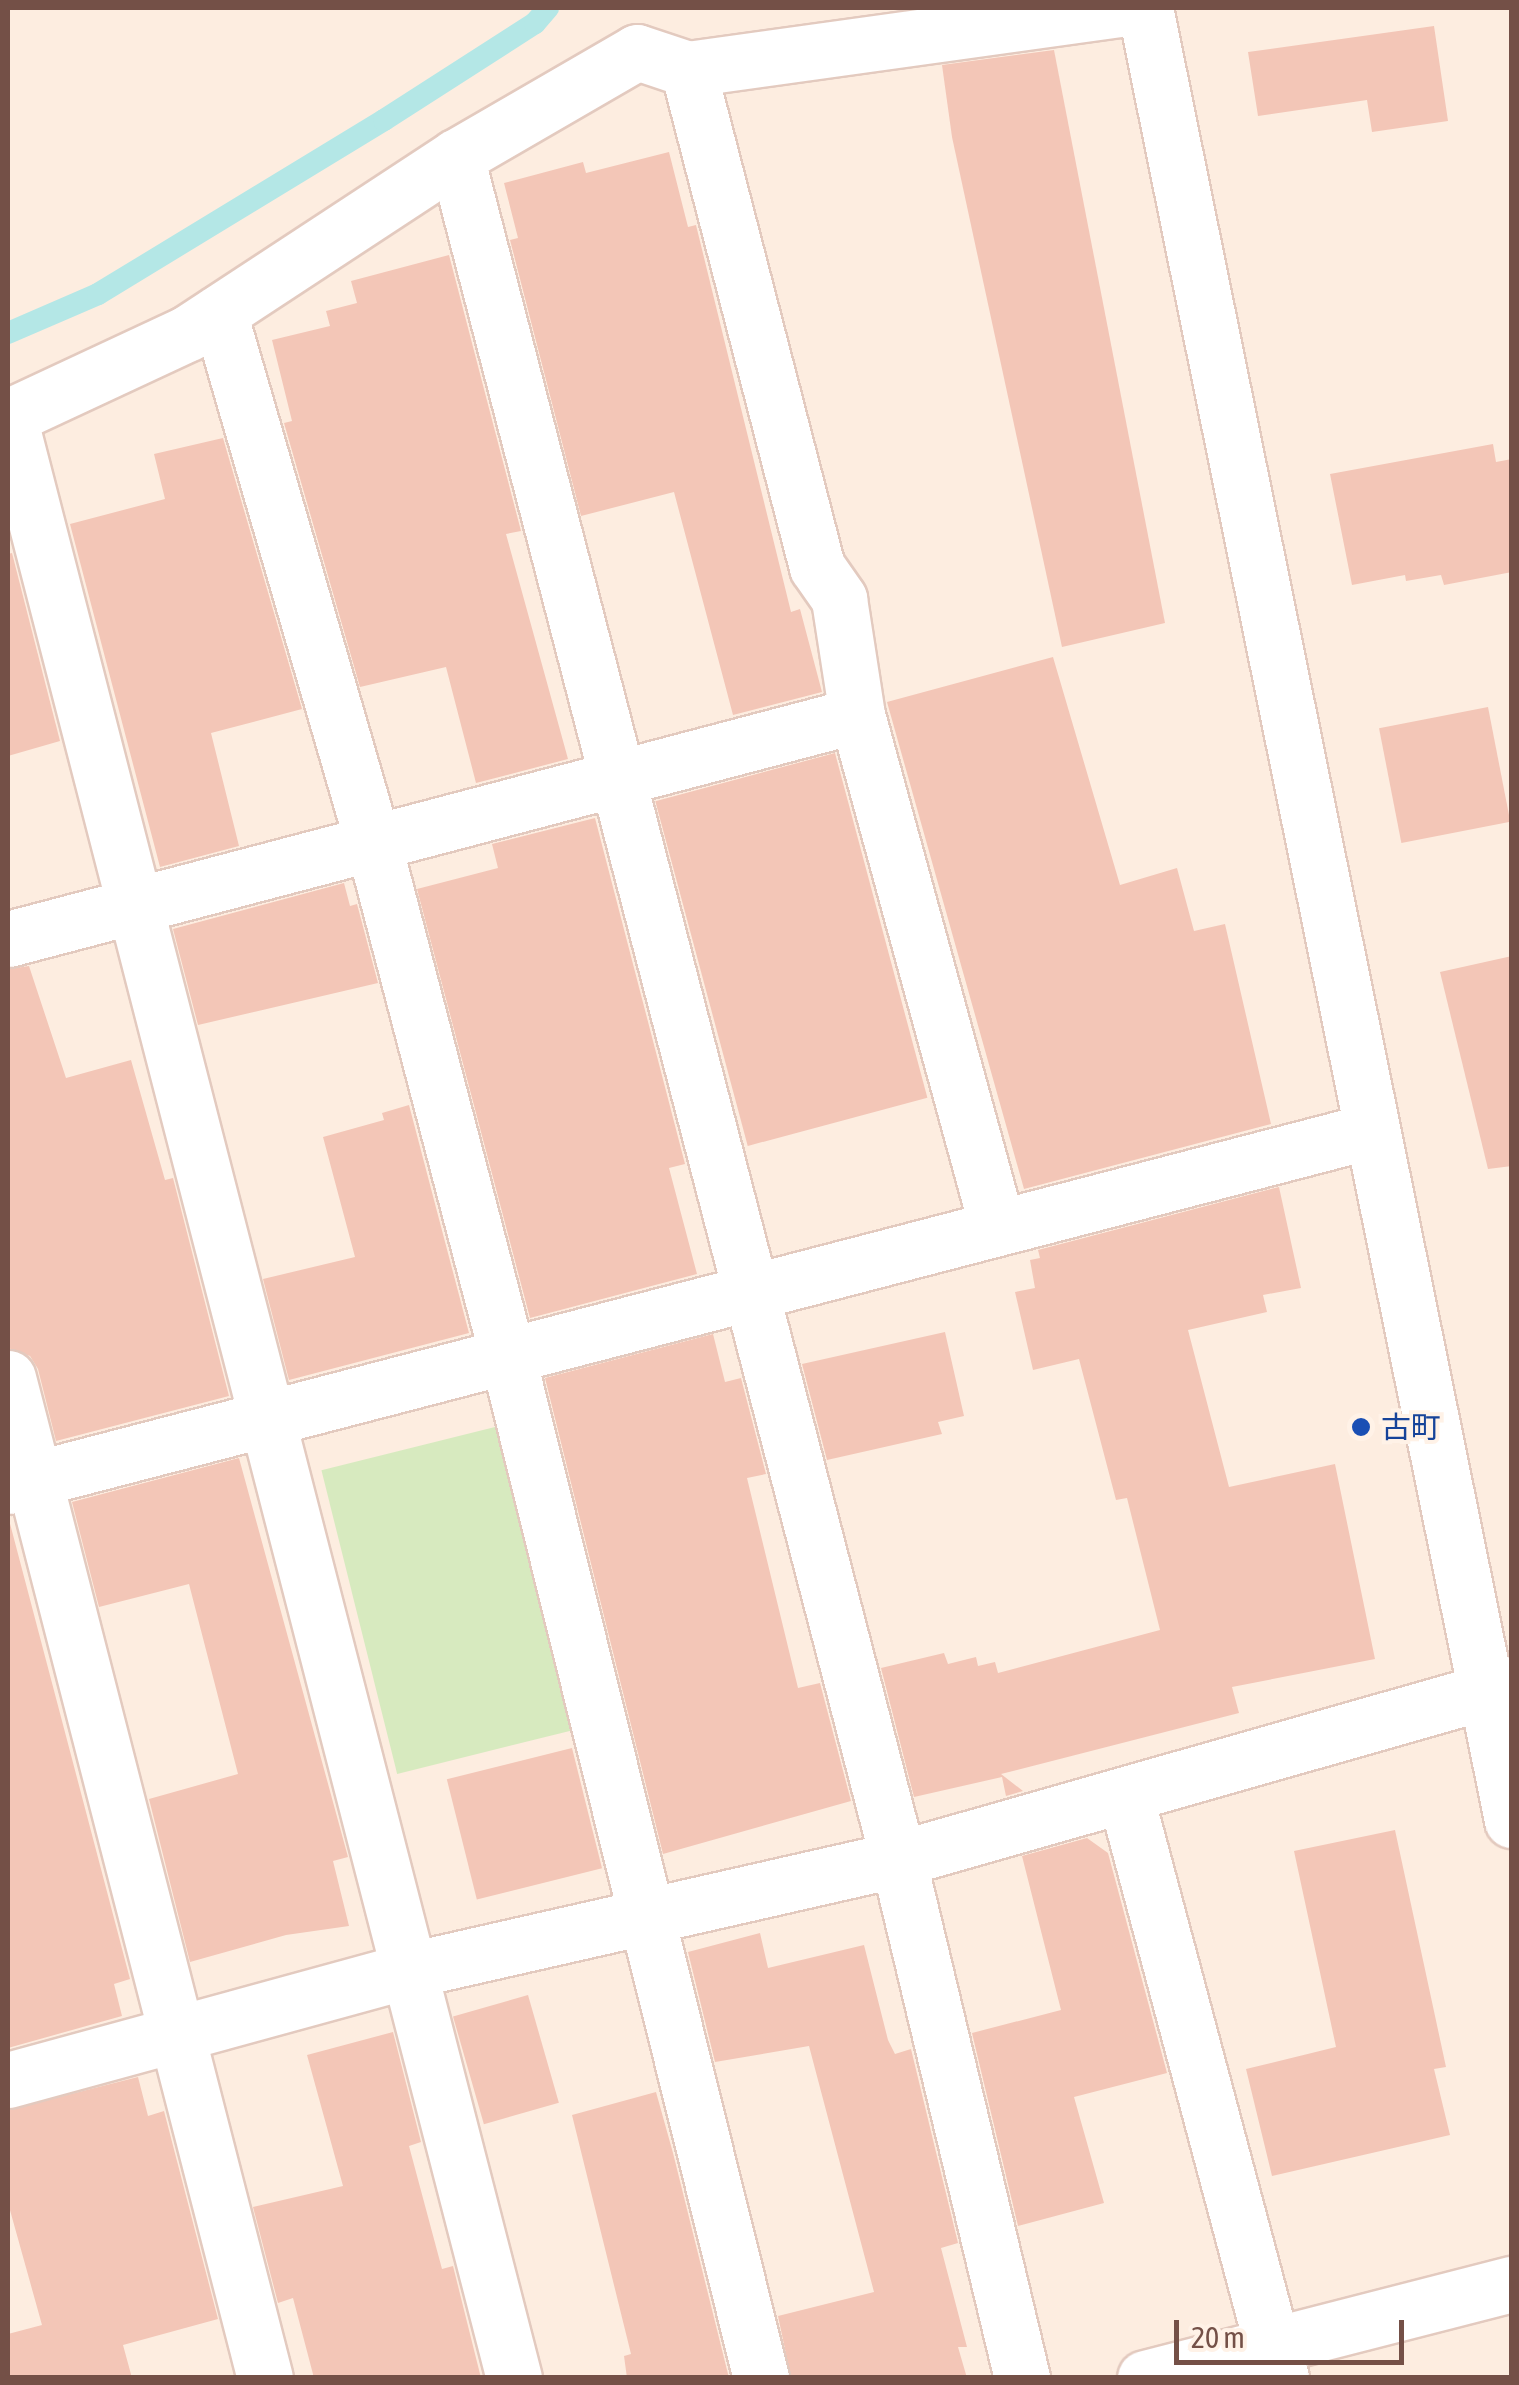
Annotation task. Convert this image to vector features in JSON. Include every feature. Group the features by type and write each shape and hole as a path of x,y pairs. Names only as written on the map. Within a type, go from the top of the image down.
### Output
{"street":[{"path":"514,2378 8,417 219,313 456,158 637,52 688,69 1125,8"},
{"path":"1145,8 1370,1131 1497,1688 1512,1820"},
{"path":"688,69 816,567 839,599 857,716 997,1226"},
{"path":"456,158 746,1294 898,1859 1022,2378"},
{"path":"219,313 374,846 507,1354 761,2378"},
{"path":"8,939 374,846 614,774 857,716"},
{"path":"20,1482 1370,1131"},
{"path":"8,1378 20,1482 266,2378"},
{"path":"8,2080 172,2031 406,1971 648,1919 898,1859 1126,1798 1497,1688"},
{"path":"1126,1798 1276,2361"},
{"path":"1145,2378 1276,2361 1512,2284"}],"green space":[{"path":"499,1426 575,1730 397,1774 321,1470"}],"building":[{"path":"1434,26 1448,121 1372,132 1367,100 1258,116 1248,52"},
{"path":"1054,50 1165,623 1062,647 952,137 942,65"},
{"path":"669,152 688,227 696,225 791,612 800,609 822,692 733,715 674,492 581,516 510,240 518,238 504,183 583,162 586,173"},
{"path":"449,255 521,531 506,534 568,759 476,783 446,667 360,687 284,423 292,421 272,340 330,326 326,311 357,303 351,281"},
{"path":"223,438 302,709 211,733 239,846 160,867 70,524 165,499 154,454"},
{"path":"1493,444 1496,462 1512,459 1512,572 1444,585 1441,575 1406,581 1405,575 1352,585 1330,474"},
{"path":"12,553 60,741 8,756 8,554"},
{"path":"1053,657 1120,885 1177,868 1194,931 1225,924 1271,1124 1024,1189 887,702"},
{"path":"1488,707 1510,822 1401,843 1379,728"},
{"path":"835,753 927,1098 748,1146 655,801"},
{"path":"595,818 685,1164 669,1168 697,1274 530,1318 417,889 498,868 492,844"},
{"path":"344,883 350,906 357,904 378,983 198,1025 173,929"},
{"path":"1512,956 1512,1166 1488,1169 1440,972"},
{"path":"29,966 66,1078 131,1060 165,1180 173,1178 229,1396 56,1441 38,1369 30,1356 8,1348 8,969"},
{"path":"409,1105 469,1333 289,1380 263,1279 355,1257 323,1137 384,1120 382,1113"},
{"path":"1279,1187 1301,1288 1263,1295 1267,1312 1188,1330 1229,1487 1335,1464 1375,1659 1232,1687 1239,1713 1001,1774 1023,1791 1006,1796 1002,1777 914,1797 881,1668 944,1653 948,1664 976,1657 978,1666 995,1662 998,1673 1160,1630 1127,1498 1116,1500 1079,1359 1033,1370 1015,1292 1035,1288 1030,1260 1040,1258 1038,1250"},
{"path":"945,1332 964,1416 938,1422 942,1434 827,1460 802,1364"},
{"path":"713,1334 725,1382 741,1378 766,1474 747,1478 798,1688 820,1683 851,1801 663,1854 545,1378"},
{"path":"239,1458 348,1857 333,1861 349,1926 286,1935 190,1962 149,1799 238,1774 189,1584 99,1607 72,1502"},
{"path":"8,1516 130,1979 114,1984 122,2016 8,2048"},
{"path":"572,1748 602,1868 477,1900 447,1779"},
{"path":"1395,1830 1446,2067 1434,2069 1450,2135 1272,2176 1246,2069 1336,2047 1294,1851"},
{"path":"1087,1838 1108,1853 1167,2073 1074,2097 1104,2203 1018,2226 972,2033 1061,2010 1022,1856"},
{"path":"760,1933 768,1968 864,1945 888,2040 895,2054 911,2049 958,2243 941,2248 967,2347 958,2347 967,2378 791,2378 778,2316 874,2292 809,2046 715,2062 688,1952"},
{"path":"528,1995 559,2103 484,2124 453,2016"},
{"path":"393,2032 421,2142 409,2146 442,2269 453,2266 481,2378 314,2378 293,2298 278,2303 253,2207 343,2186 307,2055"},
{"path":"138,2077 148,2116 164,2111 218,2319 123,2345 132,2378 8,2378 8,2334 42,2325 8,2203 8,2110"},
{"path":"656,2092 729,2378 627,2378 624,2356 631,2354 572,2115"}],"waterway":[{"path":"8,333 98,294 384,120 535,23 548,8"}],"place":[{"name":"古町","path":"1361,1427"}]}
